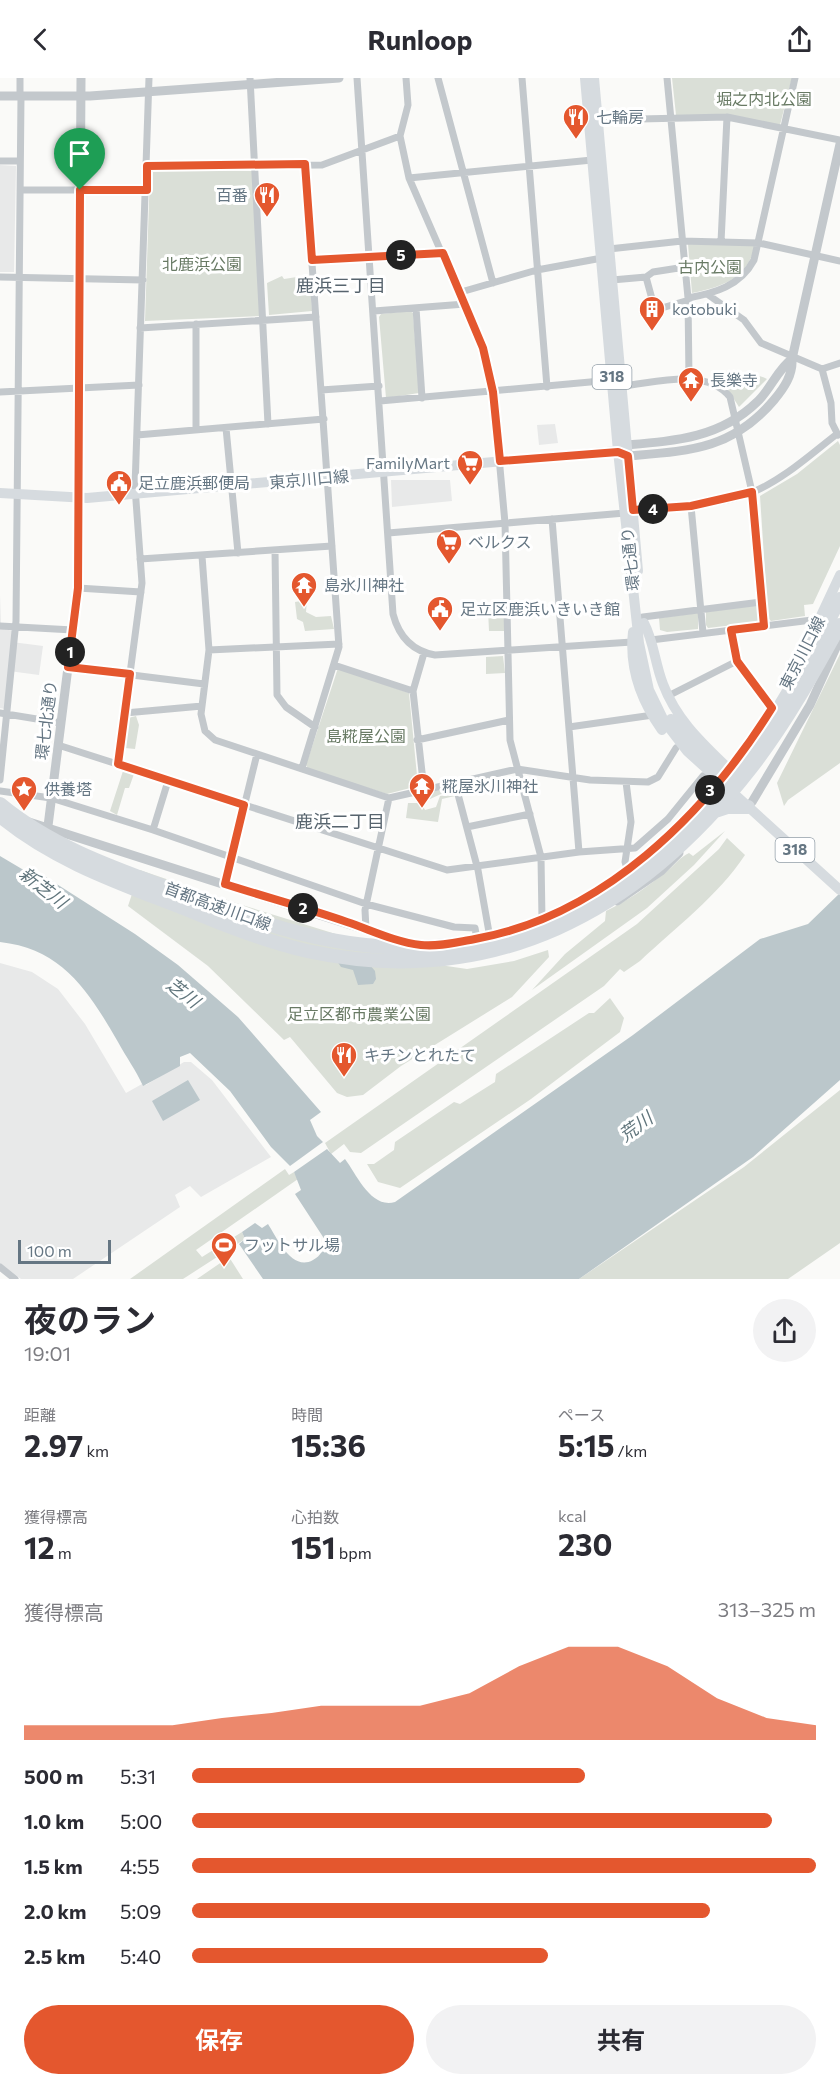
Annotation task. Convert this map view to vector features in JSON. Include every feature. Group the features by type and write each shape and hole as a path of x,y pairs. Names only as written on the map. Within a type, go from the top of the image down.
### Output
{"highway":[{"name":"首都高速川口線","path":"0,804 39,832 83,855 275,927 332,940 394,948 440,946 496,937 546,921 594,898 640,866 697,814 759,737 793,684 840,599"},
{"name":"首都高速川口線","path":"0,816 40,845 99,874 240,931 290,947 337,956 377,960 434,959 497,950 562,928 616,898 657,868 729,795 769,743 838,624"},
{"path":"525,936 560,922 608,897 654,863 710,814 727,807 747,804"},
{"path":"99,874 137,884 270,935 343,951 380,955 438,954 497,944 557,927 600,904 638,879 689,834"}],"main road":[{"name":"環七通り","path":"585,78 641,616 655,688 677,727 702,760"},
{"name":"環七通り","path":"594,78 612,280 617,383"},
{"name":"東京川口線","path":"0,493 79,498 624,451"},
{"name":"東京川口線","path":"733,773 794,674 840,575"},
{"name":"環七通り","path":"641,616 641,662 649,690 671,732 840,890"},
{"name":"318","path":"641,616 651,640 659,674 668,696 691,732 733,773"},
{"name":"318","path":"641,616 632,642 636,677 652,715 676,748 718,789"},
{"name":"東京川口線","path":"718,789 780,717 838,624"},
{"name":"環七通り","path":"747,804 840,881"}],"street":[{"path":"0,780 4,713 16,627 20,78"},
{"name":"環七北通り","path":"48,826 78,588 81,78"},
{"path":"118,764 141,592 135,494 149,78"},
{"path":"0,96 81,96 250,81 339,78"},
{"path":"357,78 393,614 400,633 410,644 424,653 442,655 632,642"},
{"path":"406,78 408,105 400,136 409,178 461,292 483,348 493,392 505,523 509,720 517,769 541,857 542,920 547,937"},
{"path":"438,78 493,283"},
{"path":"522,78 547,387"},
{"path":"667,78 688,299 689,379"},
{"path":"646,277 656,310 730,286 744,274 754,260 759,243 795,78"},
{"path":"250,81 268,424"},
{"path":"597,120 727,117 840,142 793,358 793,370 780,394 753,422 719,442 696,450 624,451"},
{"path":"721,242 727,117"},
{"path":"147,166 322,165 400,136"},
{"path":"409,178 592,160"},
{"path":"0,161 20,162"},
{"path":"302,768 339,644 305,164"},
{"path":"20,190 147,190"},
{"path":"609,249 682,241 759,243 840,261"},
{"path":"312,260 443,253"},
{"path":"461,292 537,270 602,258"},
{"path":"612,280 646,277 653,272 685,267"},
{"path":"0,277 143,280"},
{"path":"707,294 744,320 761,343 822,369 840,363"},
{"path":"374,311 465,304"},
{"path":"416,308 422,398"},
{"path":"141,328 316,317"},
{"path":"196,324 196,430"},
{"path":"624,451 696,437 737,419 764,395 782,367 793,358"},
{"path":"388,533 691,506 752,492 794,468 839,435 832,423 831,403 822,369"},
{"path":"380,401 547,387 689,379 710,381 730,397 737,419 752,492 764,626"},
{"path":"0,392 139,385"},
{"path":"321,390 379,386"},
{"path":"137,435 324,419"},
{"path":"226,428 238,553"},
{"path":"691,506 703,633"},
{"path":"552,519 579,852"},
{"path":"140,560 332,546"},
{"path":"275,550 277,695 286,707 315,727"},
{"path":"202,556 209,650 202,723 210,736 389,798 517,769 572,777 646,783 656,779 676,748"},
{"path":"335,590 391,586"},
{"path":"78,588 141,592"},
{"path":"641,616 761,602"},
{"path":"651,640 820,619"},
{"path":"747,804 810,705 838,624"},
{"path":"0,626 73,630"},
{"path":"731,630 737,661 772,708"},
{"path":"209,650 339,644"},
{"path":"424,653 413,691 424,790"},
{"path":"668,696 737,661"},
{"path":"334,665 413,691"},
{"path":"68,667 204,684"},
{"path":"125,713 202,706"},
{"path":"4,713 61,723"},
{"path":"569,727 652,715"},
{"path":"417,741 509,720"},
{"path":"58,745 447,870 579,852 635,848 659,829 704,776"},
{"path":"225,884 257,754"},
{"path":"153,830 168,781"},
{"path":"626,782 631,822 625,862 628,871"},
{"path":"455,783 477,866 492,954"},
{"path":"0,816 48,826 366,929 423,951 448,955 492,954 547,937 576,925 632,893 670,863 718,789"},
{"path":"406,943 437,945 477,939 542,920 598,891 628,871 718,789"},
{"path":"0,790 51,798 232,856 366,904 454,927 475,928 477,939"},
{"path":"366,929 366,904 389,798"},
{"path":"467,827 530,814"},
{"path":"0,1267 15,1279"}],"shaded area":[{"path":"0,165 16,166 14,272 0,272"},
{"path":"555,424 558,443 539,445 537,425"},
{"path":"391,480 450,480 452,501 392,507"},
{"path":"0,595 1,628 13,631 12,642 43,646 39,675 9,671 5,709 0,708"},
{"path":"0,963 32,972 58,989 85,1024 126,1093 142,1084 146,1085 184,1062 191,1062 212,1080 271,1157 201,1197 190,1186 175,1195 180,1207 73,1279 21,1279 0,1263"}],"green space":[{"name":"堀之内北公園","path":"672,78 792,78 780,125 676,115"},
{"name":"北鹿浜公園","path":"152,169 252,171 260,316 145,321 150,172"},
{"name":"古内公園","path":"688,244 754,245 755,248 745,267 731,280 713,288 692,293"},
{"path":"310,275 312,311 269,315 267,283 282,276 284,279"},
{"path":"410,311 413,313 419,393 386,398 379,317 381,314"},
{"path":"720,370 756,375 767,379 739,407 727,388 716,380"},
{"path":"838,441 840,445 840,546 813,604 804,605 805,616 771,621 768,618 760,496 797,474"},
{"path":"307,600 306,612 316,617 331,616 334,629 305,631 303,622 297,619 295,602"},
{"path":"756,605 759,607 759,622 708,628 706,625 706,612"},
{"path":"504,609 504,631 489,631 488,610"},
{"path":"698,613 698,629 667,632 660,630 659,618"},
{"path":"840,654 840,763 788,800 784,806 777,783"},
{"path":"503,656 505,673 486,674 486,657"},
{"name":"島糀屋公園","path":"338,668 409,693 418,786 387,794 308,769 306,765"},
{"path":"136,716 139,725 135,749 125,748 128,718"},
{"path":"123,771 134,774 129,788 125,788 117,815 110,811"},
{"path":"452,787 455,796 442,799 438,822 406,818 408,803 421,803 425,810 436,807 440,796 449,795 450,790 430,799 426,793"},
{"path":"725,831 694,865 647,908 532,990 565,954 605,921 606,911 645,888 689,853 693,856"},
{"path":"727,838 745,855 709,898 640,961 624,972 620,969 604,986 361,1153 350,1152 344,1144 331,1154 325,1143 637,924 719,849"},
{"name":"足立区都市農業公園","path":"140,870 239,904 433,964 467,969 514,961 548,950 549,957 512,997 401,1066 363,1095 347,1097 337,1093 290,1037 284,1040 208,966 128,906"},
{"path":"610,998 624,1018 620,1032 531,1099 400,1188 378,1182 367,1164 374,1164 394,1150 395,1142 454,1102 460,1104 495,1082 496,1074 589,1013 594,1013"},
{"path":"840,1090 840,1243 788,1279 579,1279 744,1167"},
{"path":"285,1169 289,1175 294,1172 298,1179 196,1250 202,1257 242,1232 245,1239 183,1279 130,1279"},
{"name":"フットサル場","path":"229,1257 243,1279 197,1279"}],"water":[{"path":"0,856 27,872 30,867 135,934 178,965 238,1017 321,1112 310,1120 317,1136 323,1142 290,1166 271,1147 230,1091 190,1053 180,1057 180,1066 143,1086 96,1006 72,976 41,954 22,946 0,942"},
{"name":"荒川","path":"840,893 840,1080 753,1157 579,1279 263,1279 239,1244 245,1239 242,1232 255,1223 262,1228 268,1224 292,1258 305,1262 313,1260 322,1252 325,1240 295,1194 301,1190 294,1172 327,1149 340,1163 345,1159 372,1196 386,1203 395,1202 633,1035 760,939 808,924"},
{"path":"337,961 370,965 375,971 376,979 373,984 358,985 353,970 341,967"},
{"path":"188,1080 200,1100 163,1121 152,1101"}],"place":[{"name":"七輪房","path":"576,140"},
{"name":"百番","path":"267,218"},
{"name":"kotobuki","path":"652,332"},
{"name":"長樂寺","path":"691,403"},
{"name":"FamilyMart","path":"470,486"},
{"name":"足立鹿浜郵便局","path":"119,506"},
{"name":"ベルクス","path":"449,565"},
{"name":"島氷川神社","path":"304,608"},
{"name":"足立区鹿浜いきいき館","path":"440,632"},
{"name":"糀屋氷川神社","path":"422,809"},
{"name":"供養塔","path":"24,812"},
{"name":"キチンとれたて","path":"344,1078"},
{"name":"フットサル場","path":"224,1268"}],"district":[{"name":"鹿浜三丁目","path":"341,286"},
{"name":"鹿浜二丁目","path":"340,822"}],"route":[{"path":"305,164 312,260 443,253 483,348 493,392 500,461 618,452 628,456 633,510 691,506 752,492 764,626 731,630 737,661 772,708 729,769 685,819 628,871 574,905 520,928 453,943 423,945 406,943 225,884 244,805 118,764 130,674 68,667 78,588 80,190 147,190 147,166 305,164"}],"water label":[{"name":"新芝川","path":"43,888"},
{"name":"芝川","path":"183,993"}]}
